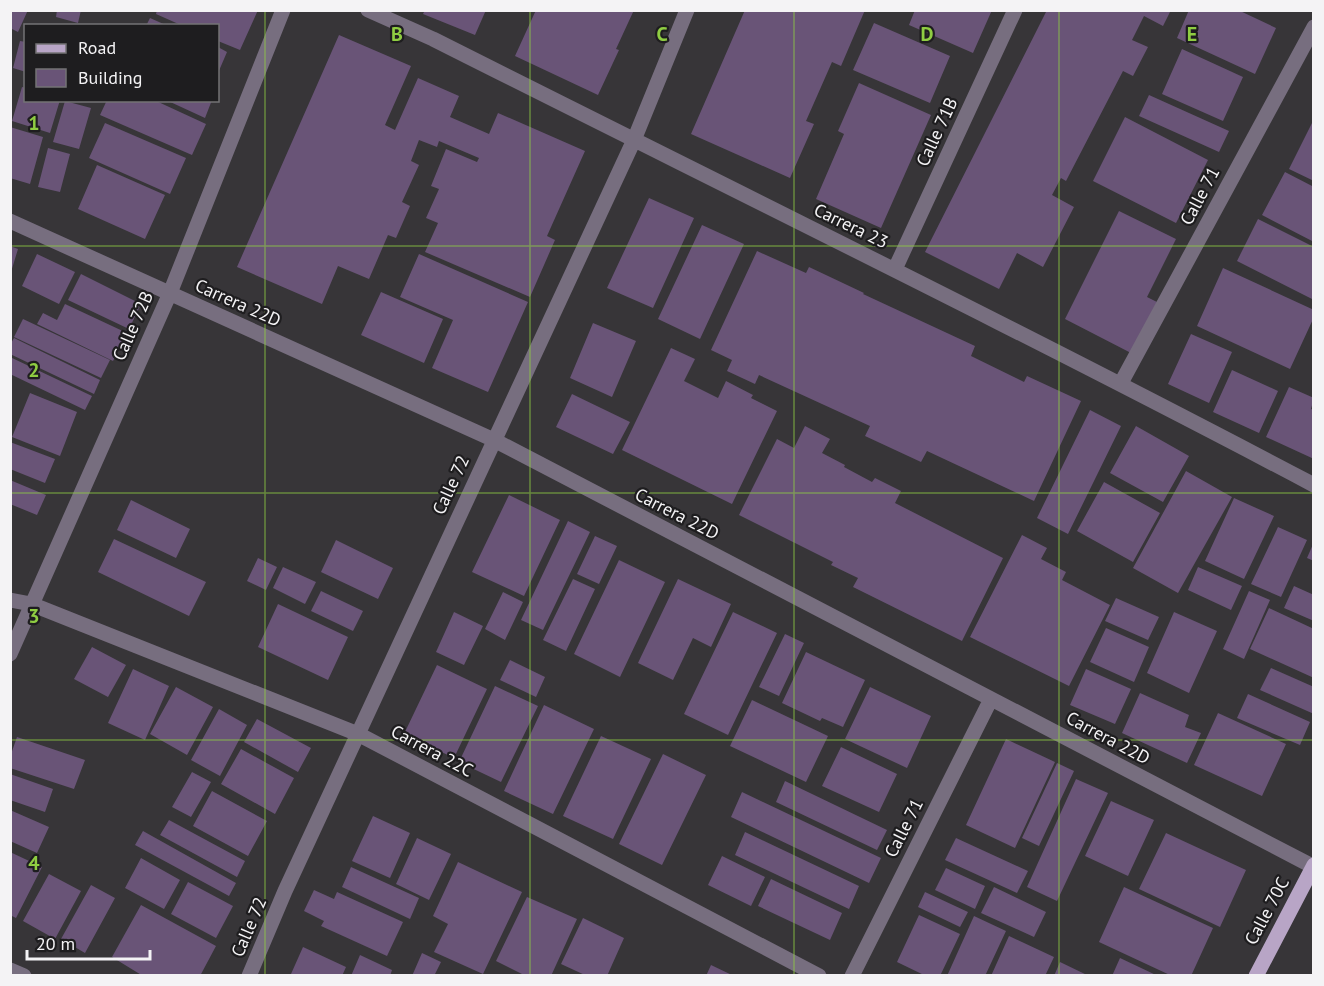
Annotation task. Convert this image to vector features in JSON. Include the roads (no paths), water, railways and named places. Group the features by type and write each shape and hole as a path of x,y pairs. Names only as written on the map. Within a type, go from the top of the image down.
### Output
{"main road":[{"name":"Calle 70C","path":"1256,975 1313,866"}],"street":[{"name":"Calle 72B","path":"10,654 170,293 283,10"},
{"name":"Carrera 23","path":"368,10 433,39 895,269 1121,383 1314,485"},
{"name":"Calle 72","path":"249,975 285,891 634,140 687,10"},
{"name":"Calle 71B","path":"895,269 1015,10"},
{"name":"Calle 71","path":"1121,383 1314,27"},
{"name":"Carrera 22D","path":"10,221 494,440 1313,866"},
{"name":"Carrera 22C","path":"10,600 31,604 358,734 819,975"},
{"name":"Calle 71","path":"852,975 991,699"},
{"path":"10,970 24,975"}]}
